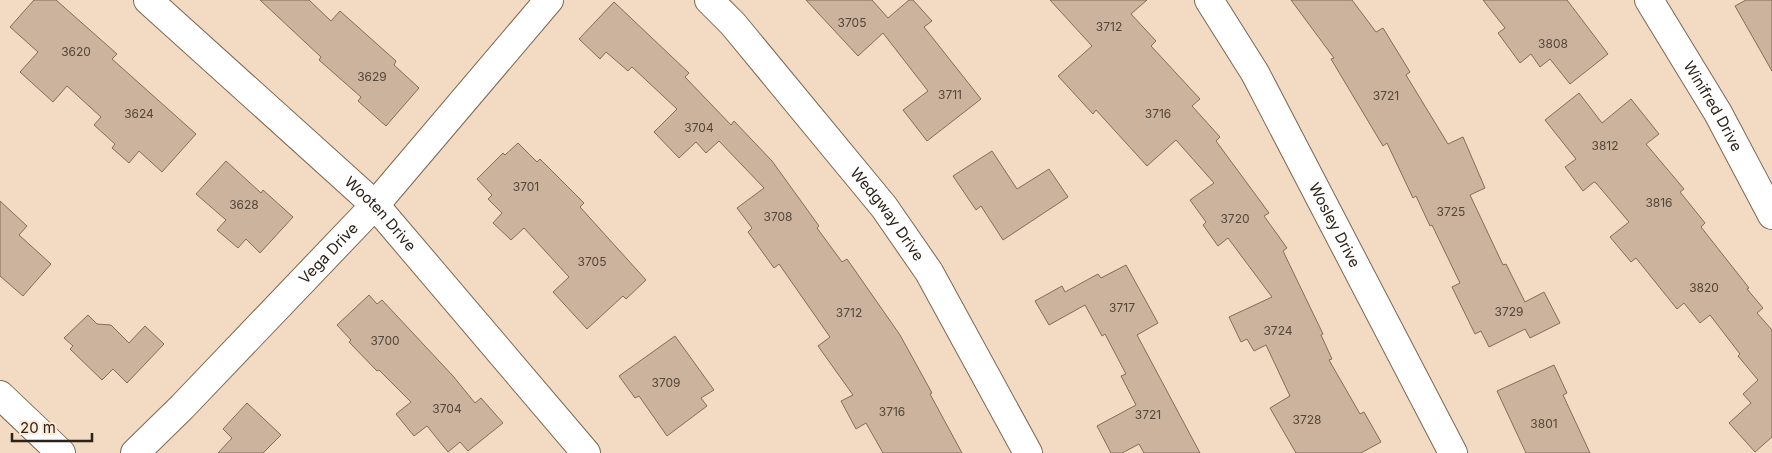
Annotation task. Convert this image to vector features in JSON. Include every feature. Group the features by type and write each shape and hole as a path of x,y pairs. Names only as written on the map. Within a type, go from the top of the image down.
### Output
{"street":[{"name":"Wooten Drive","path":"148,0 375,205 586,453"},
{"name":"Vega Drive","path":"135,453 182,407 375,205 549,0"},
{"name":"Wedgway Drive","path":"709,0 733,24 884,206 929,272 1028,453"},
{"name":"Wosley Drive","path":"1209,0 1256,73 1453,453"},
{"name":"Winifred Drive","path":"1649,0 1718,113 1772,215"},
{"path":"0,396 61,453"}],"building":[{"path":"34,0 56,0 117,54 112,59 196,134 162,172 139,151 129,163 112,148 115,144 94,125 101,117 67,86 53,102 20,72 38,52 10,27"},
{"path":"260,0 309,0 331,21 340,11 396,61 394,65 419,88 386,126 358,101 361,97 319,60 321,57"},
{"path":"806,0 872,0 888,18 909,0 913,0 932,21 924,27 981,99 927,141 903,110 928,91 883,33 858,56"},
{"path":"1050,0 1147,0 1131,14 1156,41 1151,46 1200,99 1192,106 1220,137 1216,141 1269,213 1264,216 1287,248 1283,251 1323,334 1321,335 1332,359 1329,360 1360,414 1364,412 1381,442 1361,453 1296,453 1270,408 1290,396 1266,345 1254,351 1247,339 1241,342 1229,317 1272,297 1228,238 1218,246 1203,225 1206,222 1190,200 1214,183 1176,140 1147,166 1096,110 1093,114 1058,76 1092,46"},
{"path":"1291,0 1352,0 1376,32 1383,28 1410,72 1406,75 1448,144 1463,137 1485,188 1470,195 1503,265 1506,264 1525,302 1544,292 1560,323 1530,338 1525,329 1489,347 1481,331 1475,334 1452,287 1460,283 1416,196 1413,198 1387,143 1383,146 1331,59 1334,58"},
{"path":"1483,0 1567,0 1608,54 1570,84 1550,59 1540,67 1531,54 1520,63 1498,33 1505,28"},
{"path":"1746,0 1772,0 1772,71 1735,6"},
{"path":"614,2 689,73 685,77 731,125 734,121 772,161 819,226 817,228 842,262 847,259 900,335 962,453 883,453 866,423 856,429 841,401 853,395 818,346 830,337 779,264 774,268 748,232 752,228 737,208 764,188 719,141 706,153 696,142 679,158 654,132 677,109 632,67 628,71 606,52 600,59 579,39"},
{"path":"1579,93 1602,123 1631,99 1659,134 1646,144 1684,189 1680,192 1705,223 1701,227 1763,308 1757,313 1772,330 1772,437 1755,452 1729,423 1751,403 1743,394 1758,380 1738,356 1740,354 1710,315 1700,323 1684,303 1677,309 1636,258 1631,262 1610,237 1629,222 1596,183 1594,182 1583,191 1565,167 1576,159 1545,120"},
{"path":"518,143 537,162 540,159 584,203 580,207 646,280 626,299 623,296 587,329 553,292 569,277 524,228 511,240 493,223 502,213 488,199 492,195 477,179 503,153 505,155"},
{"path":"992,151 1017,189 1049,169 1068,197 1003,240 981,206 976,210 953,176"},
{"path":"226,161 261,193 263,190 293,217 260,253 246,239 238,248 217,230 226,220 196,194"},
{"path":"0,201 27,226 19,235 51,264 23,296 0,276"},
{"path":"1126,265 1158,323 1137,335 1200,453 1144,453 1139,444 1122,453 1111,453 1097,426 1136,405 1121,376 1126,374 1105,334 1102,336 1085,305 1049,325 1035,301 1062,286 1065,292 1098,274 1101,278"},
{"path":"369,295 377,304 382,300 453,376 475,403 481,398 503,423 468,451 460,442 448,452 427,426 414,436 396,414 411,402 349,342 351,340 337,325"},
{"path":"88,315 97,324 111,325 129,343 145,326 164,344 127,383 113,369 102,380 70,349 73,346 64,338"},
{"path":"675,336 714,390 701,398 707,406 667,436 639,396 635,398 619,376"},
{"path":"1554,365 1567,393 1563,395 1590,453 1526,453 1497,391"},
{"path":"247,403 281,435 263,453 218,453 232,438 223,429"}]}
